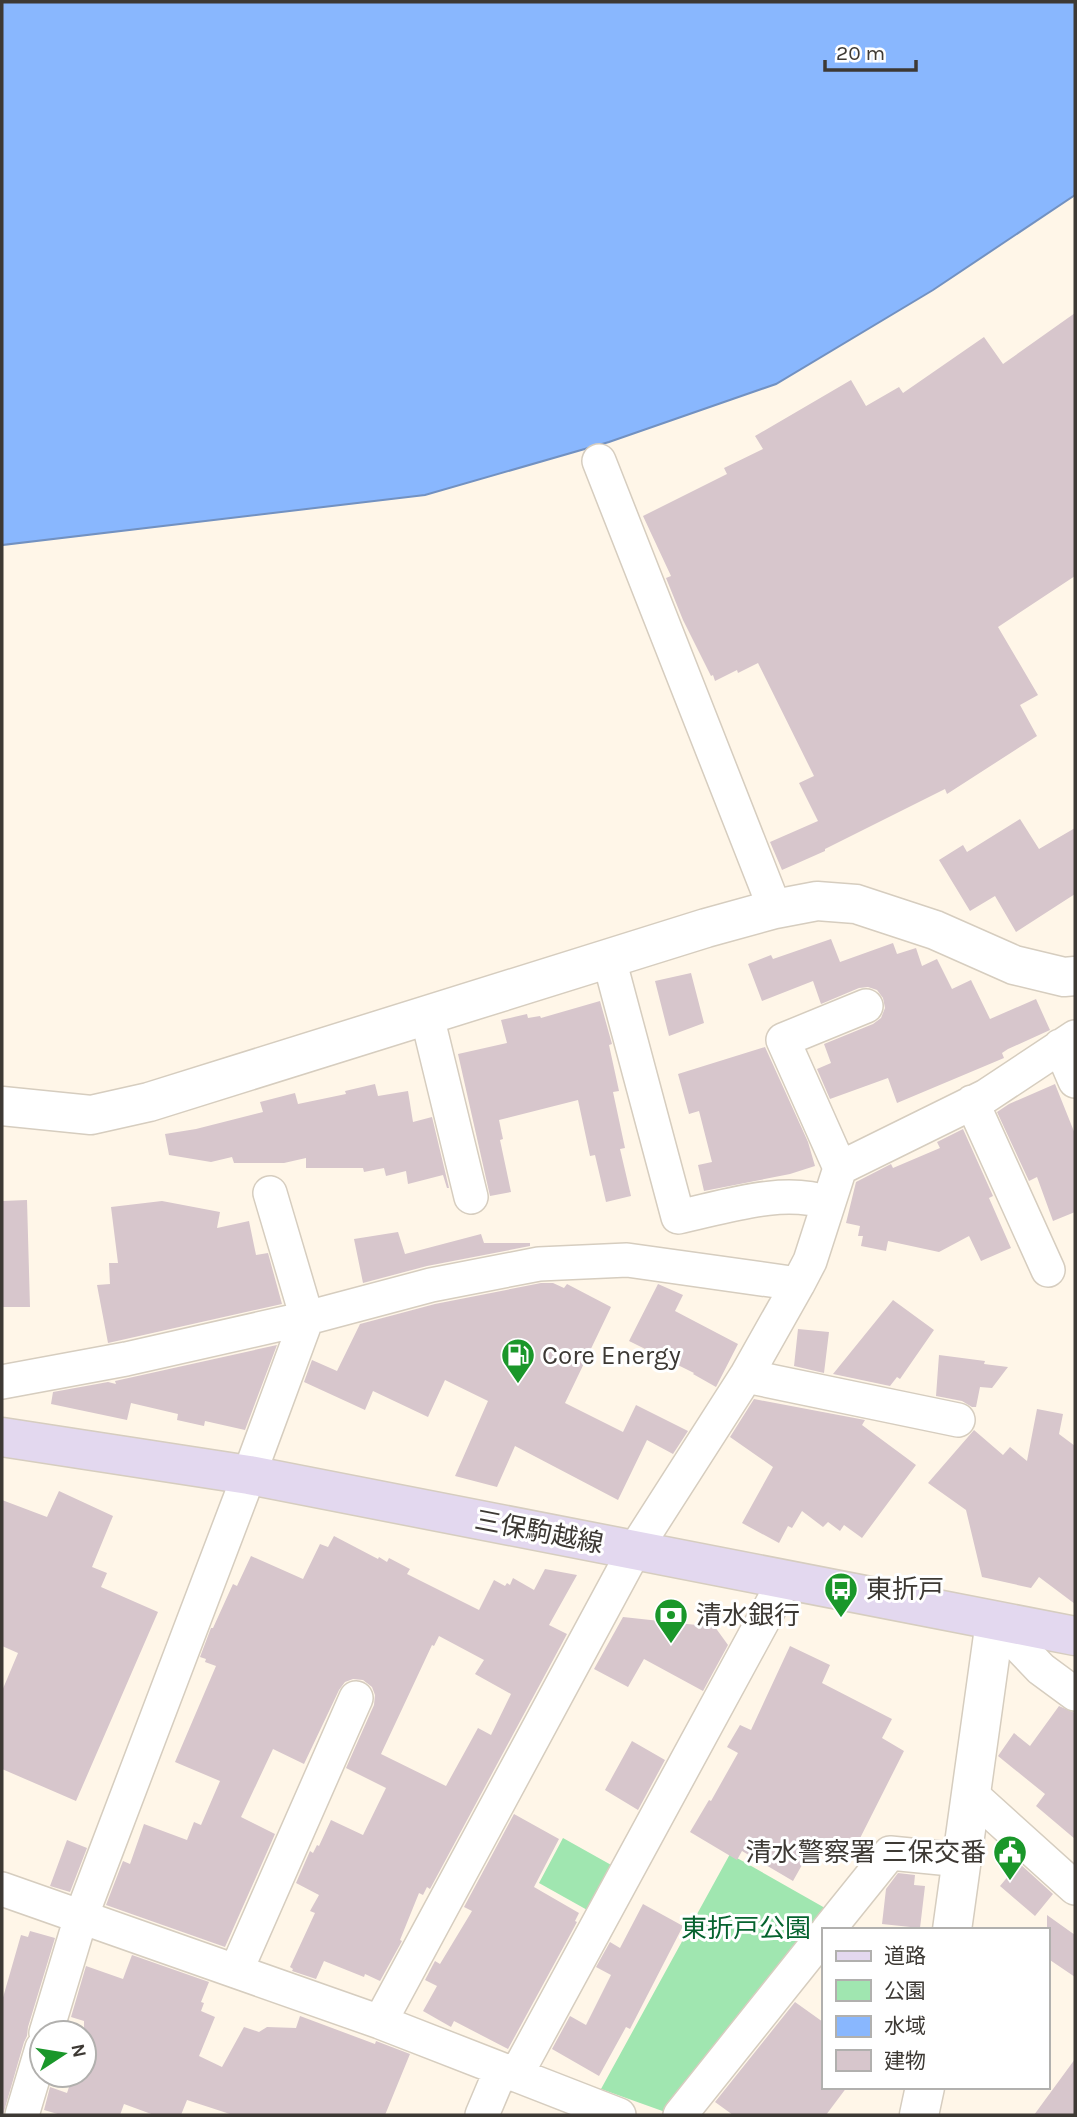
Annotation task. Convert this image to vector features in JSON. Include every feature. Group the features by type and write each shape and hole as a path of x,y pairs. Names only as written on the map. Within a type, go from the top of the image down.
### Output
{"main road":[{"name":"三保駒越線","path":"2,1437 249,1475 1075,1636"}],"street":[{"path":"599,461 775,909"},
{"path":"2,1106 91,1115 149,1102 608,959 775,909 817,901 856,904 935,930 1014,965 1064,977 1075,976"},
{"path":"608,959 678,1217 776,1197 812,1197 828,1203"},
{"path":"380,2022 635,1551 746,1376 810,1261 840,1168 783,1040 866,1006"},
{"path":"426,1016 471,1197"},
{"path":"840,1168 986,1096 1068,1042 1075,1081"},
{"path":"972,1102 1048,1270"},
{"path":"50,2019 81,1917 307,1318 270,1193"},
{"path":"2,1382 126,1359 307,1318 431,1285 539,1264 627,1260 798,1284"},
{"path":"746,1376 958,1420"},
{"path":"482,2115 509,2073 785,1580"},
{"path":"995,1621 1041,1669 1075,1694"},
{"path":"951,1928 995,1621"},
{"path":"236,1971 356,1698"},
{"path":"971,1794 1075,1888"},
{"path":"830,1928 890,1853 961,1860"},
{"path":"2,1889 380,2022 619,2115"},
{"path":"680,2115 822,1937"},
{"path":"22,2115 30,2089"},
{"path":"919,2115 925,2089"}],"green space":[{"path":"563,1838 613,1866 589,1911 539,1883"},
{"name":"東折戸公園","path":"730,1854 825,1908 668,2113 601,2089"}],"water":[{"path":"2,2 1075,2 1075,195 933,290 776,384 609,442 425,495 2,545"}],"building":[{"path":"1075,313 1075,576 998,627 1038,695 1020,705 1037,736 947,794 945,789 825,851 782,870 770,842 818,821 799,783 814,776 758,663 715,681 713,675 711,676 683,620 666,578 671,576 643,516 727,474 724,468 763,449 755,436 851,380 866,406 899,387 903,393 984,337 1003,364"},
{"path":"1020,819 1039,849 1075,828 1075,894 1016,932 995,896 970,911 939,860 963,845 967,852"},
{"path":"831,939 840,962 893,943 897,954 916,948 922,966 937,959 952,989 971,980 990,1019 1036,999 1050,1030 1008,1049 1002,1053 1004,1058 897,1103 888,1078 830,1099 817,1069 831,1063 824,1044 873,1024 881,1018 885,1008 883,998 877,990 868,987 859,988 821,1004 813,981 762,1001 748,964 771,955 773,959"},
{"path":"691,973 704,1023 669,1036 655,981"},
{"path":"600,1001 612,1044 609,1045 619,1091 613,1092 625,1148 620,1149 631,1196 606,1202 595,1155 590,1156 578,1100 499,1120 503,1139 500,1140 511,1192 490,1196 458,1054 507,1043 501,1020 527,1014 528,1018 541,1018"},
{"path":"765,1047 808,1142 815,1166 790,1174 704,1191 698,1165 712,1162 699,1111 689,1114 678,1074"},
{"path":"375,1084 378,1096 408,1091 413,1122 432,1117 449,1188 443,1175 408,1184 406,1171 386,1176 384,1168 364,1172 363,1168 306,1168 306,1158 284,1163 234,1163 232,1157 211,1162 169,1155 165,1134 263,1112 260,1102 295,1093 298,1104 346,1094 345,1091"},
{"path":"1055,1084 1075,1134 1075,1212 1053,1221 1037,1177 1029,1181 997,1112"},
{"path":"963,1129 993,1196 989,1198 1011,1248 981,1261 969,1236 939,1252 888,1241 886,1251 861,1246 863,1236 858,1236 860,1226 846,1223 856,1182 891,1164 893,1168 940,1148 937,1142"},
{"path":"27,1200 30,1307 2,1307 2,1201"},
{"path":"162,1201 220,1212 217,1228 249,1221 256,1255 268,1253 282,1304 108,1343 97,1285 110,1284 109,1263 118,1263 111,1207"},
{"path":"398,1232 405,1254 481,1234 484,1243 530,1243 530,1246 427,1266 363,1283 354,1239"},
{"path":"541,1283 553,1283 564,1288 567,1284 611,1307 565,1403 623,1432 636,1405 688,1431 673,1454 647,1440 618,1500 515,1446 497,1487 455,1476 488,1401 445,1380 428,1417 373,1391 365,1410 304,1382 312,1360 337,1371 360,1324 435,1304"},
{"path":"658,1284 683,1295 675,1311 738,1344 716,1387 629,1341"},
{"path":"893,1300 934,1330 900,1379 897,1377 890,1386 833,1374"},
{"path":"798,1329 829,1332 824,1373 794,1366"},
{"path":"277,1345 245,1430 205,1421 204,1426 177,1420 178,1414 131,1403 127,1420 51,1404 53,1392 108,1382 116,1384 115,1381"},
{"path":"939,1355 1008,1367 992,1388 980,1387 976,1407 972,1407 962,1401 936,1396"},
{"path":"754,1399 865,1420 862,1425 916,1465 862,1538 844,1525 840,1531 828,1522 823,1527 802,1511 792,1528 788,1526 779,1543 742,1523 773,1467 730,1437"},
{"path":"1037,1409 1063,1414 1059,1434 1075,1446 1075,1604 1039,1577 1031,1588 982,1577 966,1510 928,1483 974,1430 1003,1455 1010,1447 1027,1461"},
{"path":"59,1491 113,1516 92,1567 107,1573 101,1587 158,1612 76,1801 2,1769 2,1691 18,1653 2,1646 2,1500 47,1517"},
{"path":"334,1536 378,1559 379,1557 387,1562 389,1558 410,1569 407,1574 479,1610 494,1580 505,1586 507,1583 510,1585 513,1578 534,1590 545,1569 577,1575 549,1625 567,1634 430,1889 427,1887 423,1895 419,1893 400,1940 402,1941 380,1981 324,1961 316,1979 292,1971 290,1967 315,1913 310,1911 319,1895 296,1883 310,1851 313,1853 317,1845 319,1846 331,1820 363,1835 386,1788 346,1768 374,1705 372,1687 363,1680 345,1682 339,1690 304,1764 273,1749 241,1817 275,1834 225,1947 106,1905 123,1861 130,1864 144,1824 187,1840 194,1822 201,1825 220,1781 175,1762 216,1666 200,1657 233,1584 237,1586 251,1556 303,1579 320,1544 328,1547","holes":["439,1636 484,1660 475,1674 511,1694 491,1735 478,1728 446,1786 381,1754 432,1645 434,1646"]},
{"path":"623,1617 715,1627 728,1645 703,1691 644,1659 628,1687 594,1669"},
{"path":"790,1646 830,1665 822,1683 892,1719 882,1738 904,1751 847,1864 823,1852 818,1862 807,1856 793,1881 742,1851 737,1860 690,1832 738,1753 727,1747 740,1725 751,1730"},
{"path":"1059,1706 1075,1713 1075,1839 1036,1806 1045,1794 998,1756 1014,1733 1030,1746"},
{"path":"632,1741 665,1760 638,1810 605,1790"},
{"path":"514,1814 559,1839 534,1887 579,1913 575,1921 577,1922 508,2049 454,2021 451,2027 423,2011 437,1986 425,1980 435,1961 440,1964 472,1911 464,1907"},
{"path":"67,1840 87,1848 70,1892 50,1886"},
{"path":"1019,1863 1053,1894 1035,1916 1000,1886"},
{"path":"898,1873 915,1875 914,1885 925,1886 920,1928 882,1924 886,1889"},
{"path":"643,1904 683,1926 630,2029 626,2027 599,2076 552,2049 570,2016 586,2025 611,1975 596,1967 610,1942 620,1948"},
{"path":"1047,1915 1075,1935 1075,1977 1049,1959"},
{"path":"30,1931 55,1938 30,2019 28,2019 27,2036 2,2115 2,2001 21,1935 28,1937"},
{"path":"132,1955 209,1982 201,2002 204,2003 201,2011 215,2017 199,2056 222,2067 244,2027 259,2032 267,2027 296,2028 300,2016 410,2054 385,2115 233,2115 187,2100 181,2115 154,2115 124,2104 120,2115 61,2115 44,2110 49,2089 67,2093 68,2089 98,2089 98,2019 71,2017 86,1966 123,1979"},
{"path":"795,2002 822,2021 822,2089 846,2089 826,2115 733,2115 715,2102"},
{"path":"1075,2059 1075,2115 1034,2115"}],"place":[{"name":"Core Energy","path":"518,1385"},
{"name":"東折戸","path":"841,1619"},
{"name":"清水銀行","path":"671,1645"},
{"name":"清水警察署 三保交番","path":"1010,1882"}]}
